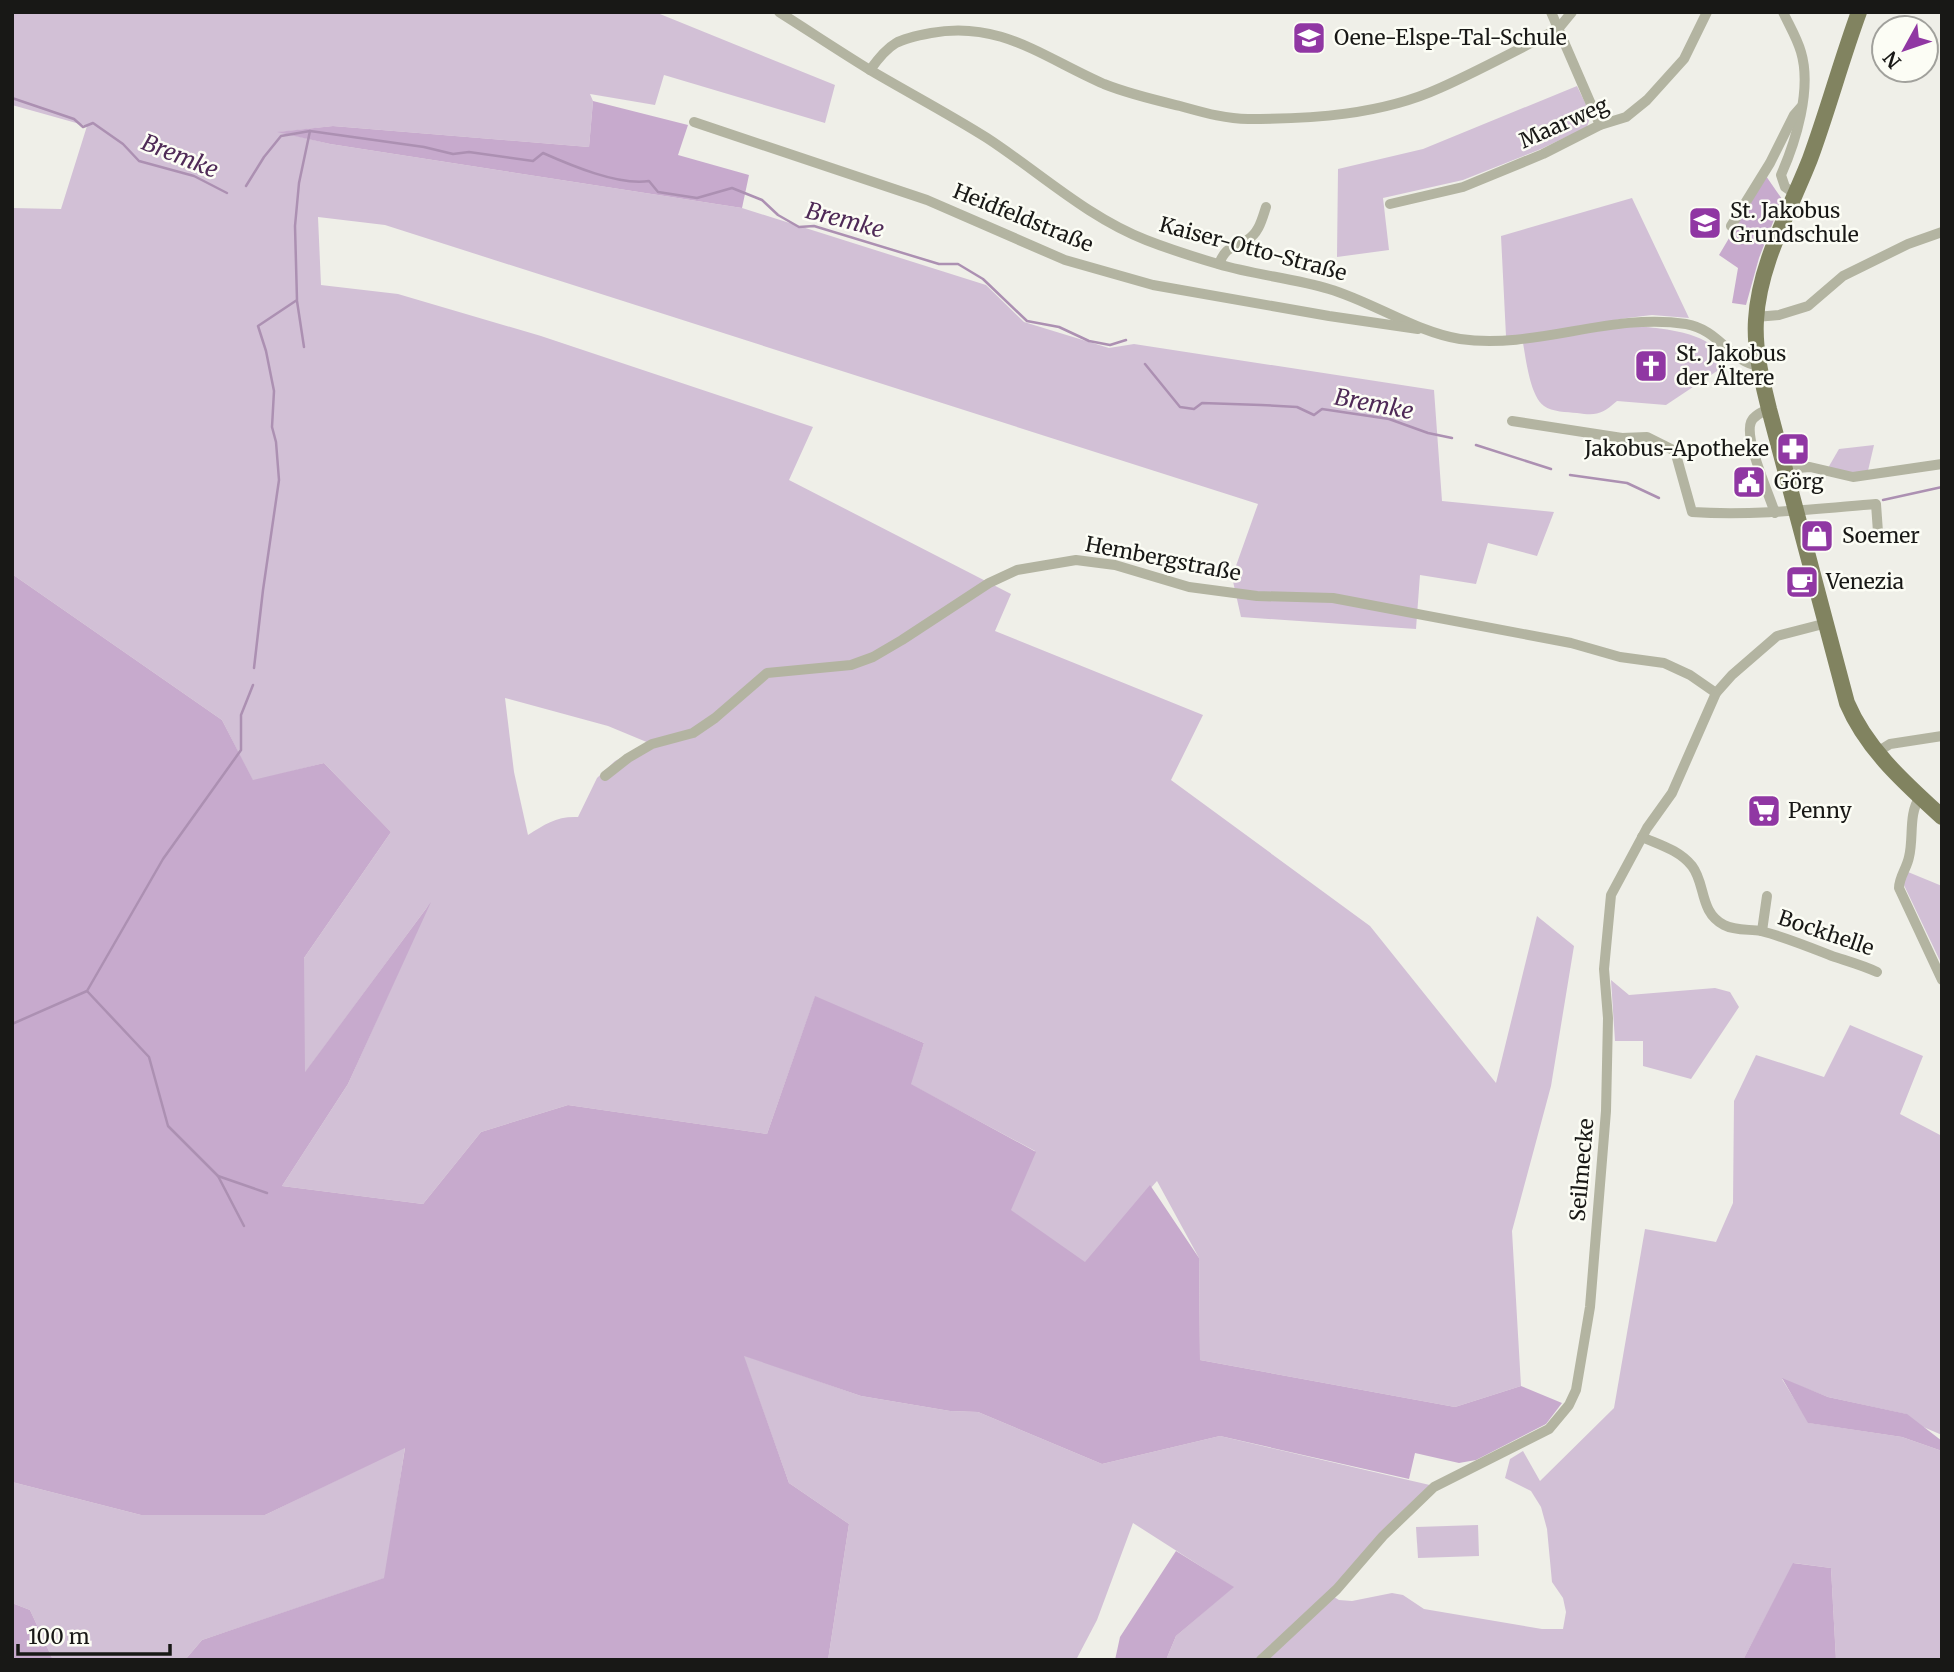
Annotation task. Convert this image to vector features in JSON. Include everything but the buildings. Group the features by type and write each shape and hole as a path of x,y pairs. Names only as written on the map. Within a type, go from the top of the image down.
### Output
{"main road":[{"path":"1859,12 1810,158 1766,269 1756,317 1759,366 1847,703 1856,724 1877,752 1942,817"}],"street":[{"name":"Kaiser-Otto-Straße","path":"779,12 870,70 988,139 1105,220 1145,240 1219,264 1326,288 1359,299 1429,330 1458,338 1500,342 1624,323 1652,321 1686,324 1707,330 1739,358 1750,365 1759,366"},
{"path":"1551,12 1600,125"},
{"path":"870,70 885,49 910,37 945,31 977,30 1003,36 1103,83 1133,94 1223,117 1246,119 1335,115 1378,108 1438,89 1558,29 1572,12"},
{"name":"Maarweg","path":"1390,204 1474,183 1543,154 1600,125 1626,117 1656,90 1684,59 1707,12"},
{"path":"1783,12 1802,55 1800,123 1781,175 1785,187 1795,194"},
{"path":"1731,226 1770,163 1794,114 1802,106"},
{"name":"Heidfeldstraße","path":"694,122 927,200 1065,260 1153,285 1366,323 1429,330"},
{"path":"1219,264 1226,250 1247,240 1255,232 1266,207"},
{"path":"1756,317 1796,311 1808,306 1843,276 1908,244 1942,232"},
{"path":"1769,409 1756,416 1751,422 1750,431 1775,513"},
{"path":"1512,421 1622,438 1647,438 1675,451 1692,512 1775,513 1876,504 1878,532"},
{"path":"1785,469 1810,467 1861,477 1942,464"},
{"name":"Hembergstraße","path":"605,776 652,744 693,733 715,718 767,673 851,665 862,661 902,640 989,583 1017,570 1076,560 1115,565 1189,587 1257,596 1333,598 1571,643 1620,657 1664,663 1716,693"},
{"name":"Seilmecke","path":"1261,1660 1337,1589 1383,1536 1434,1487 1549,1429 1569,1405 1576,1390 1590,1307 1606,1111 1608,1018 1604,969 1611,895 1642,837 1672,793 1716,693 1731,675 1777,636 1827,623"},
{"path":"1877,752 1890,744 1942,736"},
{"path":"1920,797 1914,808 1909,856 1899,888 1942,980"},
{"name":"Bockhelle","path":"1642,837 1679,853 1691,865 1702,898 1717,920 1732,928 1762,931 1850,960 1877,972"},
{"name":"Bockhelle","path":"1762,931 1766,896"}],"shaded area":[{"path":"12,12 655,12 835,85 825,123 664,75 655,105 590,94 593,101 589,147 333,126 280,132 330,144 742,208 986,285 1024,322 1109,348 1134,344 1434,390 1442,501 1554,512 1537,556 1488,543 1476,584 1420,575 1416,629 1241,617 1232,577 1258,504 385,225 318,217 321,285 398,294 541,336 813,427 789,480 1011,594 995,631 1203,715 1171,780 1370,926 1496,1083 1537,916 1574,946 1551,1086 1512,1231 1521,1386 1455,1407 1200,1360 1199,1258 1157,1181 1085,1263 1010,1210 1035,1151 910,1084 924,1043 815,997 767,1134 568,1105 481,1132 423,1204 282,1186 348,1084 428,906 304,1074 304,958 391,832 324,763 253,781 222,720 12,574 12,208 61,209 87,126 12,105","holes":["505,698 608,726 649,743 615,761 597,778 578,817 557,819 528,835 514,772"]},
{"path":"1577,86 1591,115 1587,127 1541,149 1463,180 1383,198 1389,250 1337,257 1338,169 1423,149"},
{"path":"593,101 688,125 678,155 749,175 742,208 330,144 277,132 333,126 589,147"},
{"path":"1766,176 1782,199 1759,258 1746,305 1732,303 1738,268 1719,255"},
{"path":"1632,198 1689,318 1652,315 1516,337 1506,336 1501,236"},
{"path":"1631,326 1672,330 1703,340 1714,348 1719,358 1717,371 1666,405 1617,401 1599,413 1590,414 1555,411 1539,401 1529,377 1523,343"},
{"path":"1874,445 1867,475 1828,468 1839,449"},
{"path":"12,574 222,720 253,780 324,763 391,832 304,958 305,1072 431,902 348,1084 282,1186 423,1204 481,1132 568,1105 767,1134 815,996 924,1043 911,1084 1036,1152 1011,1210 1085,1262 1150,1185 1199,1258 1200,1360 1455,1407 1521,1386 1562,1403 1546,1424 1476,1460 1459,1463 1415,1453 1409,1479 1220,1436 1102,1464 978,1412 950,1411 861,1396 744,1356 789,1483 849,1524 828,1660 185,1660 202,1640 384,1578 405,1448 265,1515 141,1515 12,1482"},
{"path":"1908,872 1942,886 1942,965 1903,883"},
{"path":"1611,980 1629,995 1715,988 1730,992 1739,1007 1691,1079 1643,1066 1643,1041 1615,1041"},
{"path":"1850,1025 1923,1056 1900,1114 1942,1136 1942,1435 1921,1426 1906,1414 1828,1397 1782,1379 1809,1423 1902,1437 1942,1451 1942,1660 1836,1660 1831,1568 1794,1563 1743,1660 1166,1660 1176,1636 1233,1587 1133,1523 1097,1620 1076,1660 828,1660 849,1524 789,1483 743,1355 861,1396 950,1411 978,1412 1102,1464 1220,1436 1434,1486 1334,1597 1352,1601 1392,1593 1403,1595 1424,1609 1542,1629 1563,1629 1566,1612 1563,1598 1552,1582 1547,1529 1541,1507 1531,1491 1505,1478 1510,1459 1523,1451 1540,1481 1614,1408 1645,1229 1716,1242 1733,1203 1734,1101 1756,1055 1824,1077"},
{"path":"1782,1378 1828,1397 1907,1414 1942,1441 1942,1451 1902,1437 1808,1423"},
{"path":"405,1447 385,1578 202,1640 185,1660 53,1660 30,1610 12,1603 12,1482 141,1515 265,1515"},
{"path":"1478,1525 1479,1556 1418,1558 1416,1527"},
{"path":"1176,1551 1234,1587 1176,1636 1166,1660 1115,1660 1120,1637"},
{"path":"1793,1563 1831,1568 1836,1660 1743,1660"},
{"path":"12,1603 30,1610 53,1660 12,1660"}],"waterway":[{"name":"Bremke","path":"12,98 74,119 83,127 93,123 123,144 139,161 194,176 227,193"},
{"name":"Bremke","path":"246,186 281,136 310,131 424,147 453,154 469,152 533,161 543,153 609,178 649,181 658,192 697,198 732,188 762,200 778,215 799,227 814,226 939,264 958,264 983,279 1027,321 1059,327 1089,341 1110,345 1126,340"},
{"path":"254,668 279,480 272,427 274,391 258,326 297,300 295,226 299,183 310,131"},
{"path":"297,301 304,347"},
{"name":"Bremke","path":"1145,364 1180,407 1194,409 1202,403 1297,407 1314,415 1322,409 1389,419 1428,433 1452,438"},
{"name":"Bremke","path":"1476,445 1551,469"},
{"name":"Bremke","path":"1570,475 1627,483 1659,498"},
{"name":"Bremke","path":"1883,500 1942,487"},
{"path":"12,1024 87,991 163,859 241,750 241,715 253,685"},
{"path":"87,991 149,1057 168,1126 218,1176 244,1226"},
{"path":"218,1176 267,1193"}],"place":[{"name":"Oene-Elspe-Tal-Schule","path":"1309,38"},
{"name":"St. Jakobus Grundschule","path":"1705,223"},
{"name":"St. Jakobus der Ältere","path":"1651,366"},
{"name":"Jakobus-Apotheke","path":"1793,449"},
{"name":"Görg","path":"1749,482"},
{"name":"Soemer","path":"1817,536"},
{"name":"Venezia","path":"1802,582"},
{"name":"Penny","path":"1764,811"}]}
